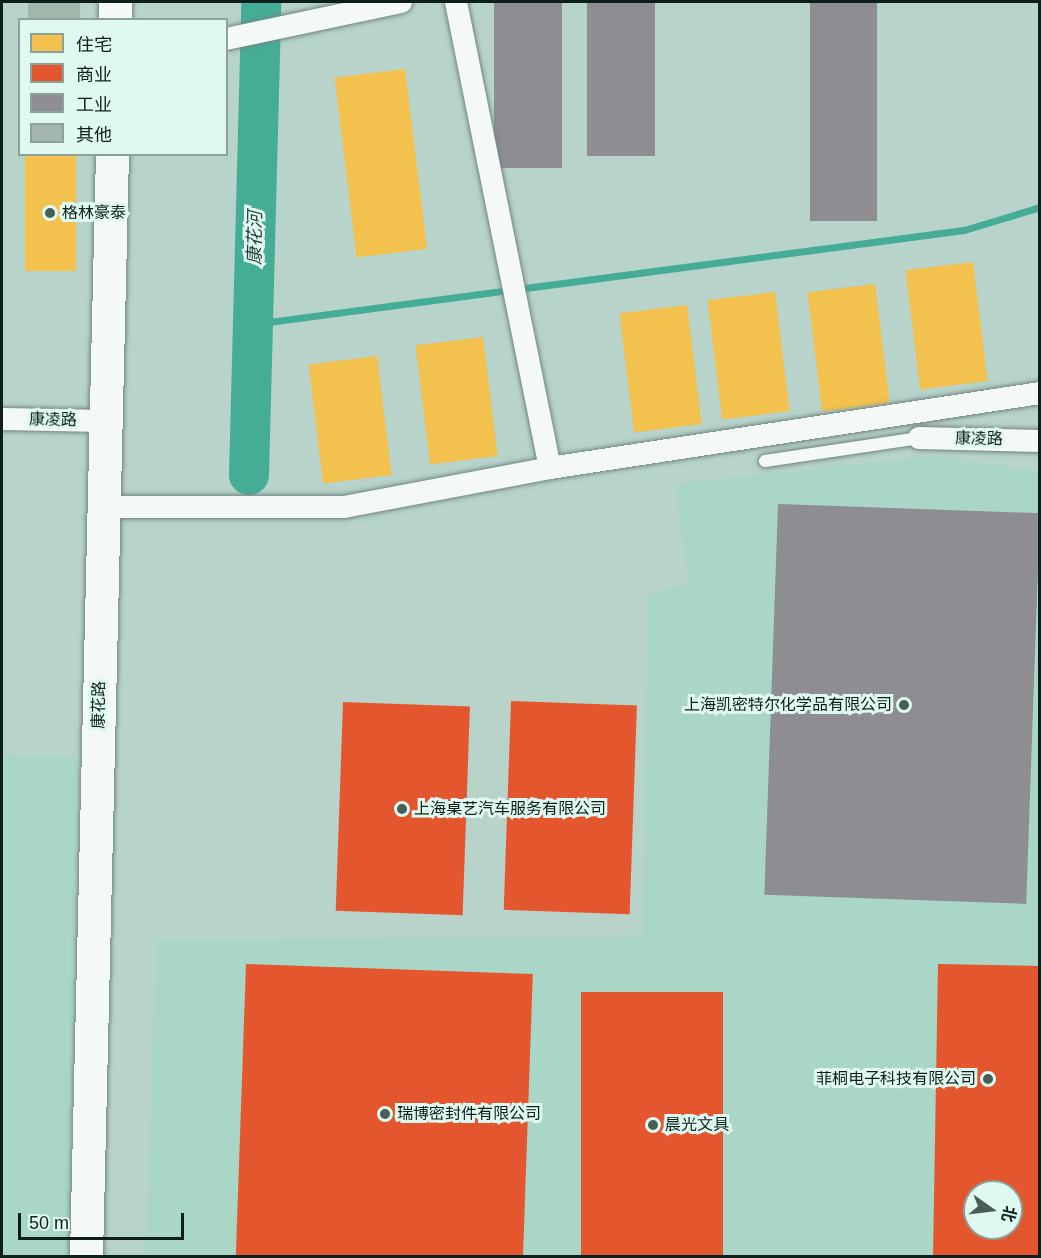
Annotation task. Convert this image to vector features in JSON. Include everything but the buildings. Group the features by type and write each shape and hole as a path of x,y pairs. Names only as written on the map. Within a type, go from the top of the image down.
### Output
{"street":[{"path":"115,2 115,18"},
{"path":"233,38 401,2"},
{"path":"456,2 490,183 522,320 550,468"},
{"name":"康花路","path":"86,1257 112,156"},
{"path":"103,507 332,508 380,502 550,468 1040,393"},
{"name":"康凌路","path":"2,419 105,421"},
{"name":"康凌路","path":"919,438 1040,441"}],"lane":[{"path":"765,461 919,438"}],"shaded area":[{"path":"934,456 1039,472 1039,1256 145,1256 157,940 642,937 648,596 688,583 675,484"},
{"path":"2,755 77,756 68,1256 2,1256"}],"waterway":[{"name":"康花河","path":"249,475 261,2"},
{"path":"253,324 964,230 1040,207"}],"place":[{"name":"格林豪泰","path":"50,213"},
{"name":"上海凯密特尔化学品有限公司","path":"904,705"},
{"name":"上海桌艺汽车服务有限公司","path":"402,809"},
{"name":"菲桐电子科技有限公司","path":"988,1079"},
{"name":"瑞博密封件有限公司","path":"385,1114"},
{"name":"晨光文具","path":"653,1125"}]}
